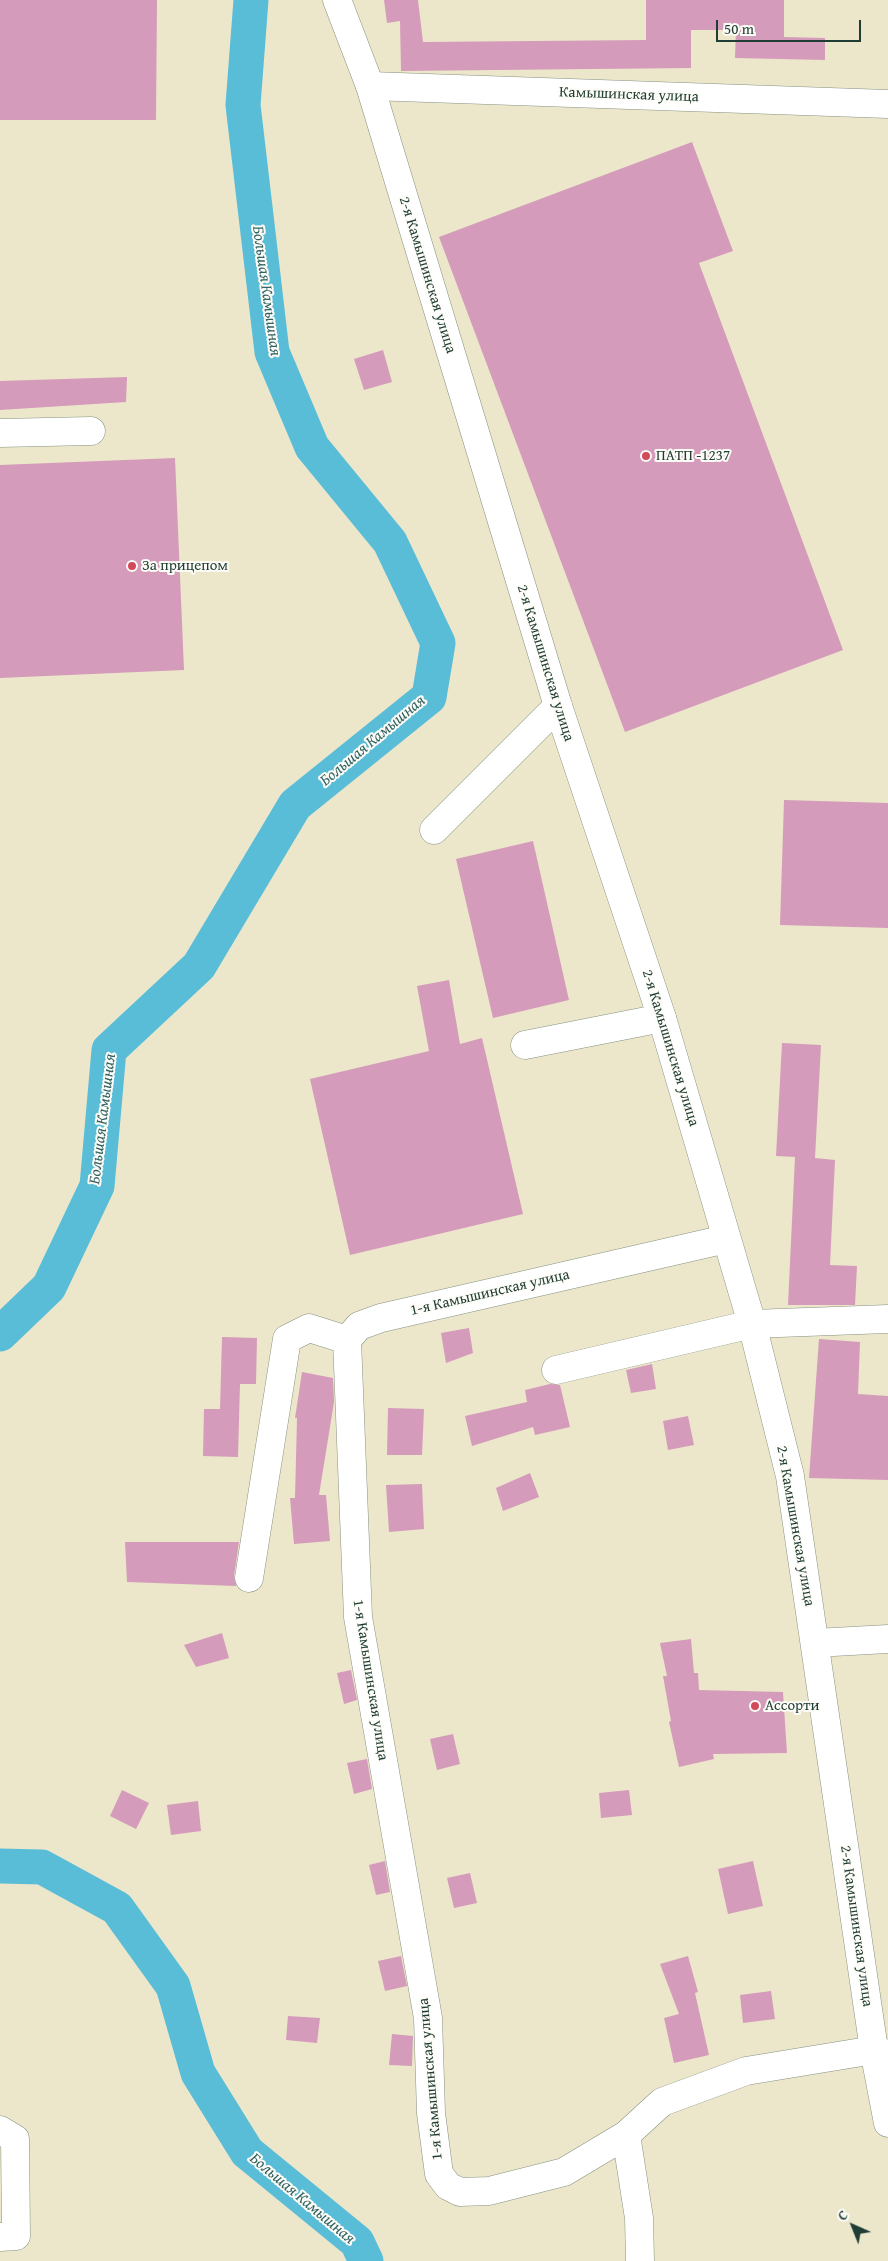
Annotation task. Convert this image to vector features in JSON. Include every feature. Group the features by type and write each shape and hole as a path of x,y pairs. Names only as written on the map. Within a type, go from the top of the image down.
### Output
{"street":[{"name":"2-я Камышинская улица","path":"338,0 370,86 558,706 662,1018 752,1324 790,1476 814,1643 881,2052 888,2123"},
{"name":"Камышинская улица","path":"370,86 888,104"},
{"path":"0,433 91,431"},
{"path":"434,830 558,706"},
{"path":"525,1045 662,1018"},
{"name":"1-я Камышинская улица","path":"726,1239 381,1318 359,1326 347,1340 358,1617 428,2018 431,2113 439,2174 448,2186 460,2192 489,2191 564,2172 626,2135 662,2102 746,2072 881,2052"},
{"path":"556,1370 752,1324 888,1319"},
{"path":"249,1578 287,1339 309,1328 347,1340"},
{"path":"814,1643 888,1639"},
{"path":"0,2130 15,2139 16,2236 0,2237"},
{"path":"626,2135 639,2218 640,2261"}],"building":[{"path":"0,0 157,0 156,120 0,120"},
{"path":"384,0 418,0 423,42 646,40 646,0 784,0 784,37 825,38 825,60 735,58 736,30 691,30 691,68 401,71 400,21 387,23"},
{"name":"ПАТП -1237","path":"692,142 733,251 699,263 843,650 625,732 439,237"},
{"path":"383,350 392,382 364,390 354,359"},
{"path":"127,377 126,402 0,410 0,381"},
{"path":"175,458 184,670 0,678 0,465"},
{"path":"784,800 888,803 888,928 780,925"},
{"path":"533,841 569,1000 493,1018 456,859"},
{"path":"449,980 460,1044 482,1038 523,1214 350,1255 310,1079 429,1051 417,986"},
{"path":"782,1043 821,1045 815,1158 835,1160 830,1265 857,1266 855,1305 788,1305 795,1157 776,1156"},
{"path":"469,1328 473,1353 446,1363 441,1333"},
{"path":"222,1337 257,1338 256,1384 240,1384 238,1457 203,1456 204,1409 220,1409"},
{"path":"819,1339 860,1342 858,1394 888,1396 888,1480 809,1478"},
{"path":"652,1364 656,1389 631,1393 626,1370"},
{"path":"302,1372 333,1378 334,1402 319,1495 326,1495 330,1541 294,1544 290,1498 295,1498 297,1418 295,1418"},
{"path":"550,1384 560,1385 570,1427 535,1435 533,1427 472,1446 465,1416 527,1402 525,1390"},
{"path":"388,1408 424,1409 422,1455 387,1455"},
{"path":"688,1416 694,1445 668,1450 663,1421"},
{"path":"530,1473 539,1497 503,1511 496,1488"},
{"path":"422,1484 424,1529 389,1532 386,1485"},
{"path":"125,1542 239,1542 234,1576 236,1586 127,1582"},
{"path":"222,1633 229,1658 196,1667 184,1645"},
{"path":"691,1639 694,1673 698,1673 699,1690 783,1692 787,1753 713,1754 714,1759 679,1767 669,1722 671,1721 663,1676 667,1676 660,1643"},
{"path":"351,1670 357,1700 344,1704 337,1673"},
{"path":"453,1734 460,1764 437,1770 430,1739"},
{"path":"367,1759 372,1789 354,1794 347,1763"},
{"path":"122,1790 149,1803 136,1829 110,1816"},
{"path":"629,1790 632,1815 601,1818 599,1793"},
{"path":"198,1801 201,1831 171,1835 167,1805"},
{"path":"385,1861 390,1892 376,1895 369,1865"},
{"path":"753,1861 763,1906 728,1914 718,1869"},
{"path":"470,1873 477,1903 454,1908 447,1878"},
{"path":"401,1956 407,1986 385,1991 378,1961"},
{"path":"688,1956 698,1992 695,1993 709,2055 674,2063 664,2018 679,2014 660,1964"},
{"path":"771,1991 775,2019 743,2023 740,1995"},
{"path":"288,2016 320,2018 317,2043 286,2040"},
{"path":"392,2034 413,2036 412,2066 389,2065"}],"waterway":[{"name":"Большая Камышная","path":"0,1334 49,1287 97,1186 109,1050 199,966 295,805 429,697 438,643 390,542 312,447 272,352 243,105 251,0"},
{"name":"Большая Камышная","path":"0,1866 42,1867 117,1908 173,1986 198,2073 247,2152 357,2242 366,2261"}],"place":[{"name":"ПАТП -1237","path":"646,456"},
{"name":"За прицепом","path":"132,566"},
{"name":"Ассорти","path":"755,1706"}]}
